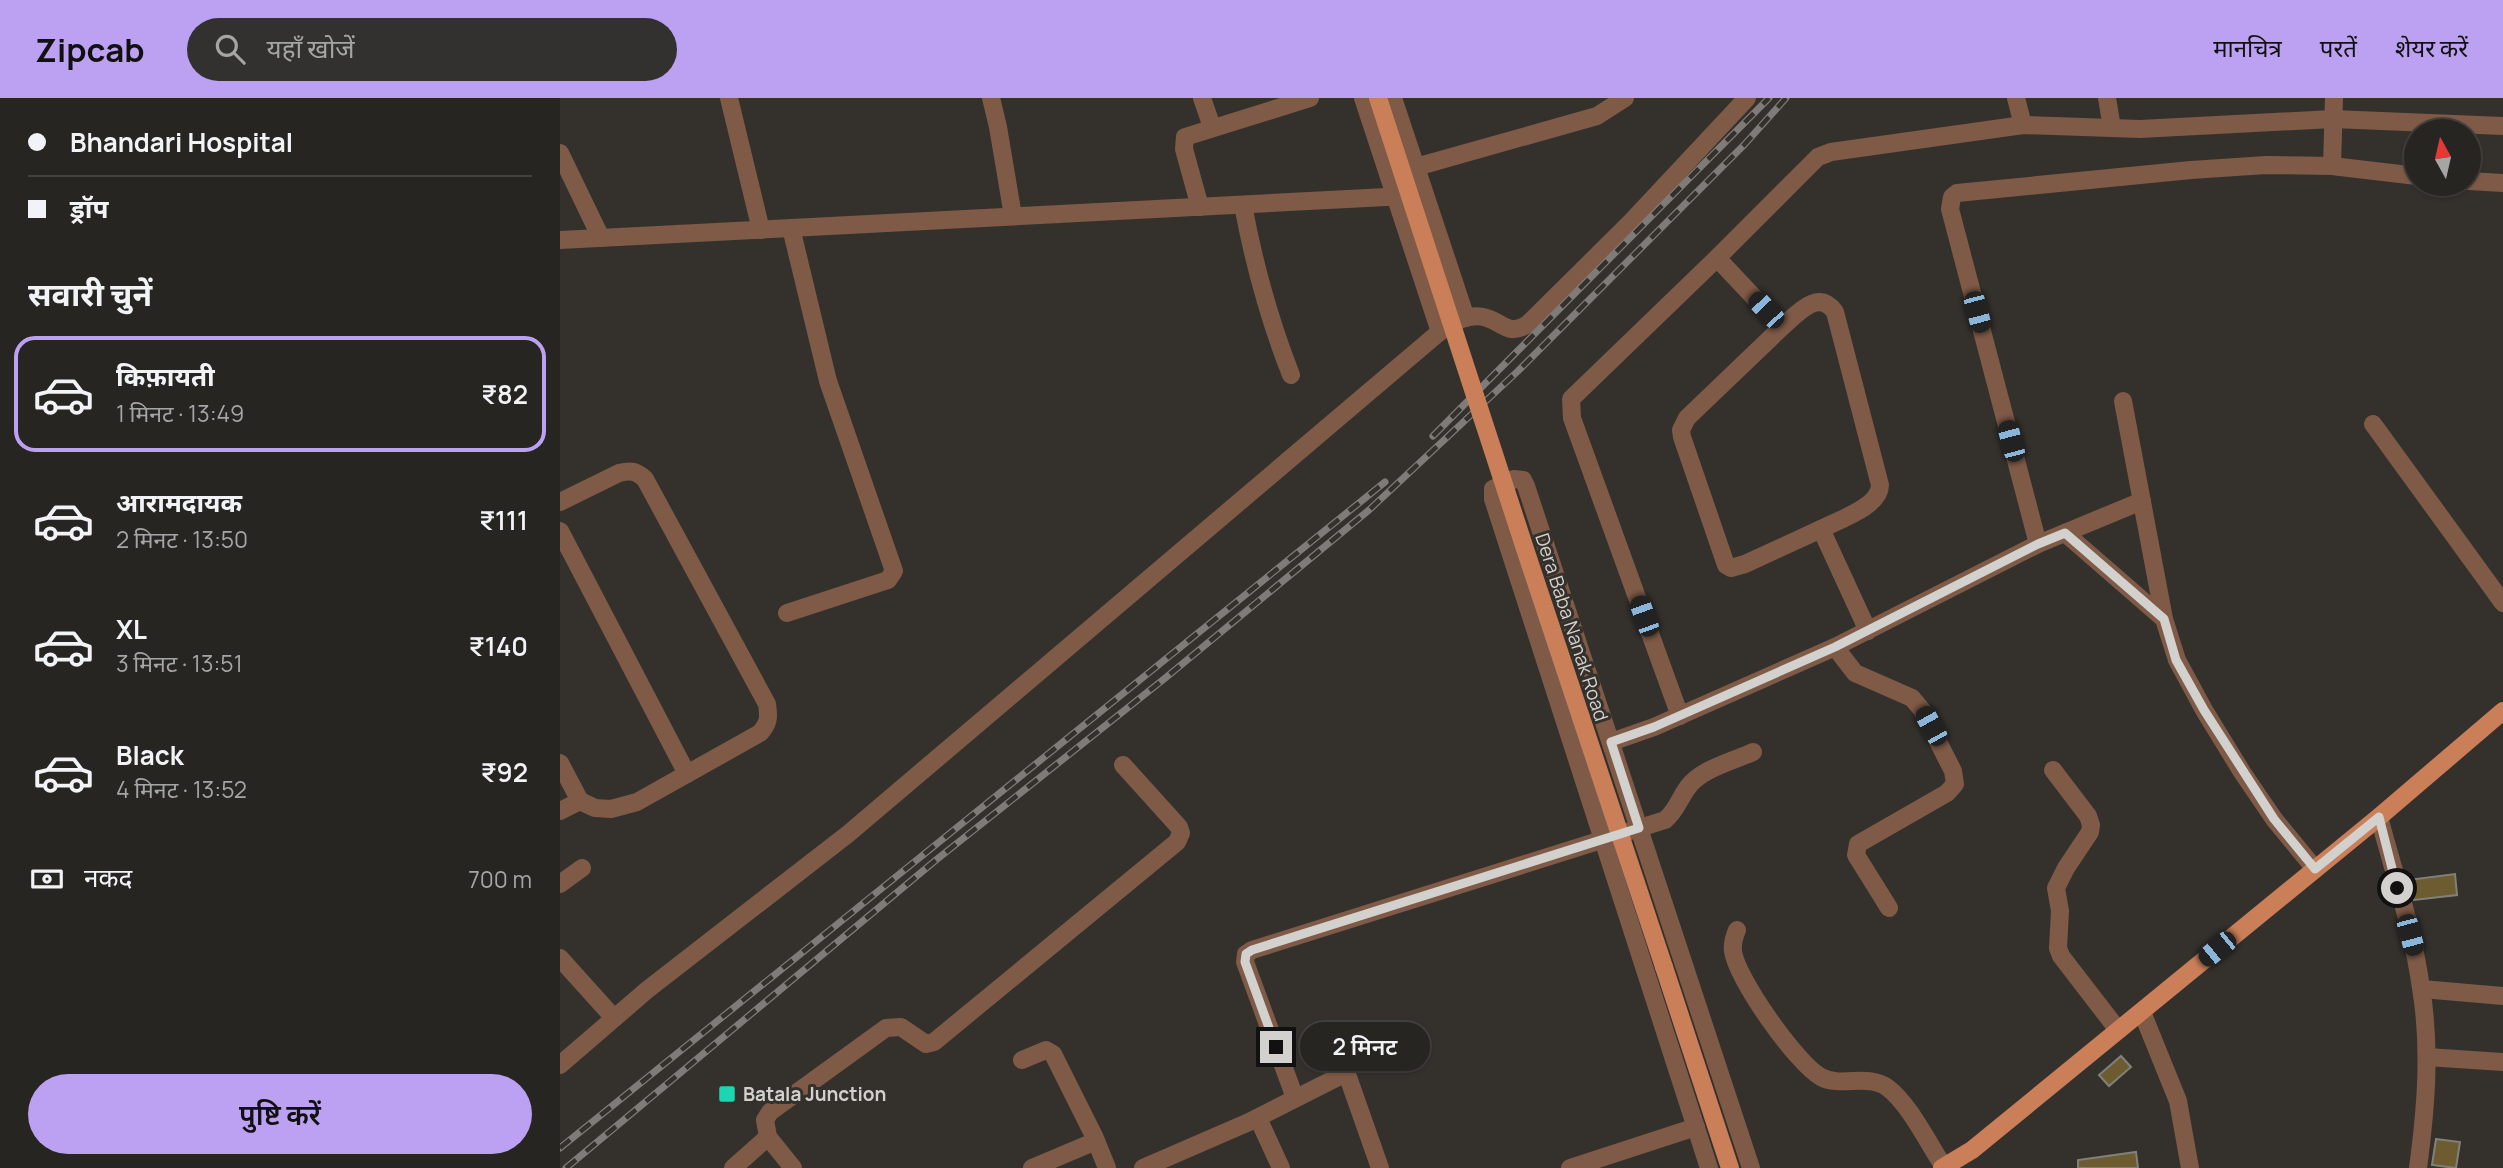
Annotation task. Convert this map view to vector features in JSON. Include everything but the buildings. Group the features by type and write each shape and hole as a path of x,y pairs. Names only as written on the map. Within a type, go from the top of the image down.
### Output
{"main road":[{"name":"Dera Baba Nanak Road","path":"1378,98 1730,1168"},
{"path":"1943,1167 1972,1150 2379,817 2503,711"},
{"path":"1962,1168 1972,1150"}],"street":[{"path":"729,98 761,230"},
{"path":"991,98 1013,216"},
{"path":"1202,98 1212,127"},
{"path":"1363,98 1440,332"},
{"path":"1393,98 1466,318"},
{"path":"1416,167 1597,116 1625,98"},
{"path":"560,1065 614,1018 848,834 1450,324 1479,316 1509,330 1520,329 1528,324 1631,222 1747,98"},
{"path":"2016,98 2023,125"},
{"path":"2107,98 2112,128"},
{"path":"2332,166 2334,98"},
{"path":"1200,207 1183,142 1189,134 1298,100"},
{"path":"1680,716 1570,407 1571,399 1717,258 1811,162 1824,154 2023,125 2140,129 2333,120 2503,126"},
{"path":"560,153 601,238"},
{"path":"2038,544 1950,209 1952,197 1963,191 2266,165 2332,166 2404,174"},
{"path":"2482,182 2503,183"},
{"path":"560,240 1425,195"},
{"path":"1243,205 1264,301 1290,374"},
{"path":"787,613 888,580 894,571 828,381 791,228"},
{"path":"1717,258 1782,327"},
{"path":"1822,301 1835,312 1880,492 1875,500 1821,529 1745,564 1731,568 1726,565 1681,429 1687,418 1782,327 1814,302 1822,301"},
{"path":"2123,401 2164,619 2176,660 2204,710 2274,819 2315,869"},
{"path":"2373,424 2503,603"},
{"path":"560,502 619,473 637,472 645,480 766,704 769,715 767,725 760,733 637,802 611,809 595,808 580,802 560,763"},
{"path":"1709,1168 1493,499 1493,489 1514,479 1523,480 1526,486 1751,1168"},
{"path":"1611,742 1680,716 1835,647 2038,544 2142,501"},
{"path":"1821,529 1868,631"},
{"path":"560,531 687,774"},
{"path":"2065,533 2164,619"},
{"path":"1835,647 1856,673 1912,698 1927,718 1953,771 1955,784 1947,793 1858,845 1855,850 1889,908"},
{"path":"1295,1098 1248,971 1246,954 1665,820 1675,812 1688,788 1697,778 1753,752"},
{"path":"793,1168 768,1137 765,1120 770,1112 886,1028 901,1027 926,1044 934,1042 1177,842 1181,833 1179,827 1123,765"},
{"path":"2053,770 2088,816 2091,825 2090,832 2056,888 2060,911 2060,956 2118,1030"},
{"path":"560,811 580,802"},
{"path":"2379,817 2422,989 2427,1057 2426,1106 2418,1168"},
{"path":"560,884 582,868"},
{"path":"1737,930 1732,950 1749,990 1797,1055 1820,1077 1833,1081 1873,1082 1887,1087 1902,1103 1943,1167"},
{"path":"560,958 614,1018"},
{"path":"2422,989 2503,996"},
{"path":"2144,1017 2178,1101 2190,1168"},
{"path":"1021,1060 1043,1050 1050,1051 1107,1168"},
{"path":"2427,1057 2503,1062"},
{"path":"1143,1168 1258,1118 1338,1076 1348,1077 1380,1168"},
{"path":"1258,1118 1280,1168"},
{"path":"1570,1168 1696,1127"},
{"path":"733,1168 768,1137"},
{"path":"1032,1168 1058,1163 1096,1141"}],"railway":[{"path":"1433,436 1769,98"},
{"path":"566,1168 936,860 1164,679 1369,510 1518,371 1744,145 1786,98"},
{"path":"560,1148 1385,482"}],"place":[{"name":"Batala Junction","path":"727,1094"}],"route":[{"path":"1276,1047 1245,962 1246,954 1252,950 1639,828 1611,742 1654,727 1835,647 2038,544 2065,533 2164,619 2176,660 2204,710 2274,819 2315,869 2379,817 2397,888"}]}
